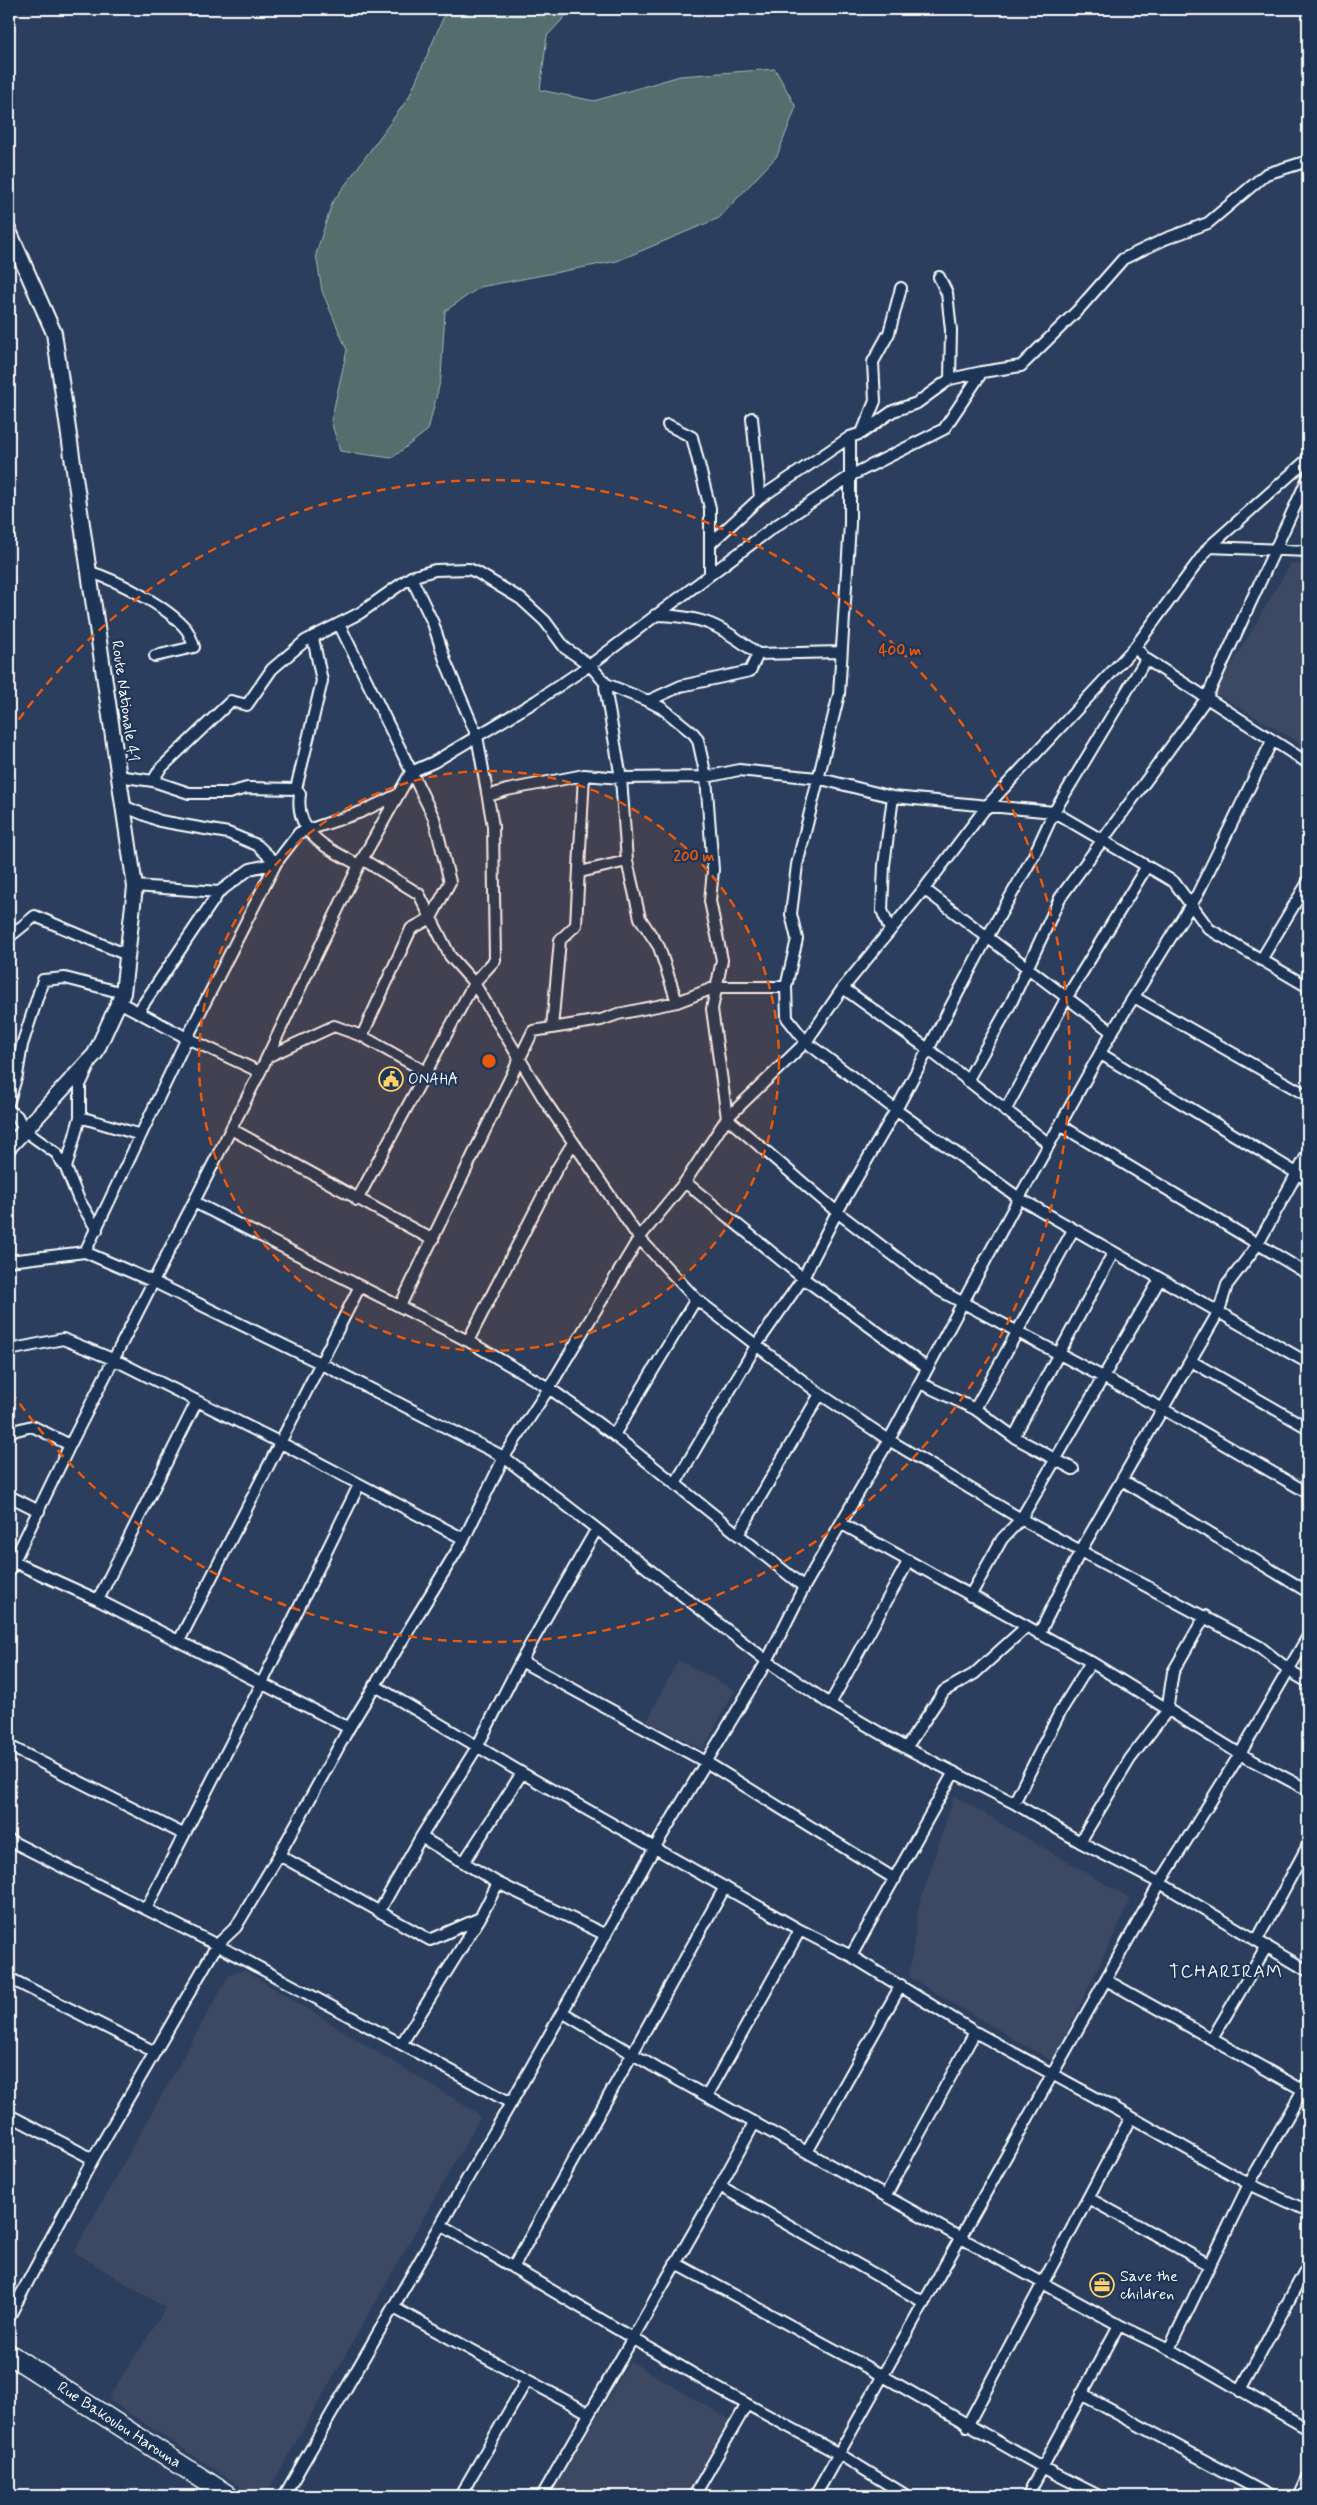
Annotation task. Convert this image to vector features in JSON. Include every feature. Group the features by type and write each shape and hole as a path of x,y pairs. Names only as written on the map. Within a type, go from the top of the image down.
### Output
{"highway":[{"name":"Rue Bakoulou Harouna","path":"9,2354 228,2496"},
{"name":"Rue Bakoulou Harouna","path":"9,2367 64,2399 215,2496"}],"street":[{"path":"711,543 760,498 850,437 862,433 893,411 917,403 950,379 1021,366 1078,310 1123,259 1165,239 1208,223 1266,174 1308,161"},
{"name":"Route Nationale 41","path":"9,231 54,332 135,886 121,997 95,1054 9,1147"},
{"path":"938,277 947,293 951,330 950,379"},
{"path":"862,433 875,401 873,362 889,333 901,288"},
{"path":"349,1728 98,1600 11,1567 70,1445 268,1057 361,862 411,772 434,762 590,665 771,529 852,475 944,430 982,372"},
{"path":"752,418 760,498"},
{"path":"668,425 692,437 710,508 710,574"},
{"path":"850,437 852,475 839,694 797,865 791,914 797,939 786,987 787,1018 806,1042 896,1110 1019,1198 1308,1363"},
{"path":"9,2317 93,2159 217,1945 236,1927 279,1855 374,1685 420,1615 464,1540 504,1457 549,1388 638,1238 685,1182 727,1118 806,1042 843,988 924,889 987,806 1134,647 1209,547 1308,459"},
{"path":"968,1081 1011,1003 1060,898 1206,699 1277,550 1308,478"},
{"path":"1209,547 1308,551"},
{"path":"152,781 160,770 231,701 248,705 272,669 305,640 360,613 410,577 435,570 469,568 521,599 544,621 565,648 590,665 606,684 662,708 694,734 698,740 706,777 713,870 710,901 722,960 712,1009 727,1118 837,1212 939,1290 1163,1408 1308,1493"},
{"path":"90,572 108,578 170,614 187,630 194,647 155,656"},
{"path":"357,1200 474,983 495,960 492,826 477,736 446,663 433,623 410,577"},
{"path":"655,615 685,616 719,626 758,654 840,652"},
{"path":"339,624 434,818 450,882 431,918 411,929 362,1036"},
{"path":"296,789 322,681 312,638"},
{"path":"1134,647 1146,659 1308,763"},
{"path":"648,701 681,686 750,671 758,654"},
{"path":"675,1484 757,1344 803,1278 837,1212 896,1110 988,936 1034,855 1054,812 1146,659"},
{"path":"606,684 621,778 627,861 640,918 659,947 677,1002"},
{"path":"284,2496 394,2308 655,1847 767,1661 804,1588 889,1440 1049,1144 1112,1032 1190,906 1272,741"},
{"path":"488,796 507,790 584,775 621,778 706,777 739,770 817,778 893,797 1054,812 1174,882 1209,930 1308,987"},
{"path":"552,1028 560,940 576,925 584,775"},
{"path":"118,776 152,781 189,793 229,793 247,788 296,789"},
{"path":"296,789 300,794 298,806 308,831 321,844 361,862 419,894 450,956 474,983 573,1143 638,1238 696,1298 820,1394 889,1440 1080,1552 1205,1616 1260,1647 1288,1670 1308,1682"},
{"path":"85,1252 187,1038 276,863 299,832 308,831 366,810 397,795"},
{"path":"890,930 882,910 884,865 893,797"},
{"path":"123,806 160,821 228,833 257,845 276,863"},
{"path":"580,872 627,861"},
{"path":"138,1012 219,892 250,869 276,863"},
{"path":"1005,1111 1067,997 1147,866"},
{"path":"1261,960 1308,882"},
{"path":"135,886 219,892"},
{"path":"924,889 1112,1032"},
{"path":"9,937 36,916 126,955"},
{"path":"9,1101 18,1075 22,1045 43,980 65,978 90,982 121,997 138,1012 187,1038 260,1072"},
{"path":"400,1306 533,1031 601,1020 618,1014 677,1002 716,988 786,987"},
{"path":"843,988 928,1049 1049,1144"},
{"path":"1134,997 1308,1096"},
{"path":"268,1057 334,1026 362,1036 426,1072"},
{"path":"66,1168 80,1117 80,1085 95,1054"},
{"path":"1101,1054 1308,1180"},
{"path":"9,1110 18,1116 25,1131 56,1153 66,1168 79,1200 97,1230"},
{"path":"80,1117 141,1135"},
{"path":"1060,1125 1308,1274"},
{"path":"231,1129 357,1200 433,1240"},
{"path":"468,1341 555,1172 573,1143"},
{"path":"1039,1634 1080,1552 1219,1311 1226,1285 1258,1244 1308,1153"},
{"path":"685,1182 803,1278 927,1368"},
{"path":"194,1202 468,1341 549,1388 614,1435 804,1588"},
{"path":"975,1409 1073,1230"},
{"path":"9,1261 85,1252 154,1282 320,1363 504,1457 767,1661 830,1704 906,1748 1014,1803 1080,1842 1160,1883 1308,1971"},
{"path":"1014,1437 1113,1253"},
{"path":"970,1596 1002,1540 1021,1519 1160,1279"},
{"path":"179,1641 360,1286"},
{"path":"614,1435 696,1298"},
{"path":"9,1350 63,1339 115,1360 282,1442 464,1540"},
{"path":"1190,1361 1308,1428"},
{"path":"920,1383 975,1409 1014,1437 1056,1458 1073,1469"},
{"path":"738,1534 820,1394"},
{"path":"98,1600 197,1400"},
{"path":"9,1432 32,1426 70,1445"},
{"path":"1122,1480 1308,1592"},
{"path":"146,1908 262,1683 359,1485"},
{"path":"9,1496 39,1510"},
{"path":"842,1524 1091,1662 1167,1711 1240,1754 1308,1790"},
{"path":"379,1912 421,1837 477,1747 520,1661 596,1530"},
{"path":"830,1704 908,1562"},
{"path":"1080,1842 1130,1759 1167,1711 1173,1672 1205,1616"},
{"path":"906,1748 944,1690 974,1674 1026,1627"},
{"path":"815,2496 1160,1883 1240,1754 1308,1636"},
{"path":"520,1661 706,1762 894,1879"},
{"path":"1014,1803 1060,1712 1091,1662"},
{"path":"374,1685 522,1773 800,1930 852,1956 975,2032 1249,2184 1308,2211"},
{"path":"9,1746 183,1834"},
{"path":"852,1956 954,1772"},
{"path":"464,1862 522,1773"},
{"path":"421,1837 498,1883 606,1935"},
{"path":"9,1840 217,1945 511,2103"},
{"path":"1258,1940 1308,1845"},
{"path":"279,1855 430,1940 480,1918"},
{"path":"402,2043 480,1918 498,1883"},
{"path":"513,2268 725,1887"},
{"path":"707,2096 800,1930"},
{"path":"1212,2039 1267,1946"},
{"path":"9,1978 155,2052"},
{"path":"1106,1980 1212,2039 1306,2085 1249,2184 1169,2349"},
{"path":"807,2152 901,1986"},
{"path":"562,2012 632,2054 1043,2284 1119,2325 1169,2349 1308,2428"},
{"path":"886,2195 975,2032"},
{"path":"9,2115 93,2159"},
{"path":"967,2426 1131,2117"},
{"path":"542,2496 755,2122"},
{"path":"720,2186 925,2303"},
{"path":"1088,2198 1210,2265"},
{"path":"441,2225 747,2404 839,2454 907,2496"},
{"path":"675,2263 883,2376 1042,2468 1099,2496"},
{"path":"1240,2391 1308,2265"},
{"path":"394,2308 589,2413"},
{"path":"1028,2496 1119,2325"},
{"path":"461,2496 527,2380"},
{"path":"1081,2394 1270,2496"},
{"path":"694,2496 747,2404"},
{"path":"1299,2496 1308,2481"}],"shaded area":[{"path":"1291,563 1308,567 1308,748 1215,693"},
{"path":"678,1660 735,1690 703,1750 647,1721"},
{"path":"954,1796 1131,1899 1053,2062 909,1977 918,1909"},
{"path":"244,1970 477,2113 480,2118 266,2495 253,2495 108,2399 166,2308 74,2252 229,1975"},
{"path":"630,2361 732,2421 688,2496 550,2496"}],"green space":[{"path":"447,9 572,9 547,36 540,90 594,101 680,76 775,69 796,107 777,156 719,218 617,261 480,287 445,311 441,378 428,430 392,458 340,451 331,421 347,350 322,291 316,254 332,203 409,97"}],"place":[{"name":"ONAHA","path":"391,1079"},
{"name":"Save the children","path":"1102,2285"}],"district":[{"name":"TCHARIRAM","path":"1226,1972"}]}
